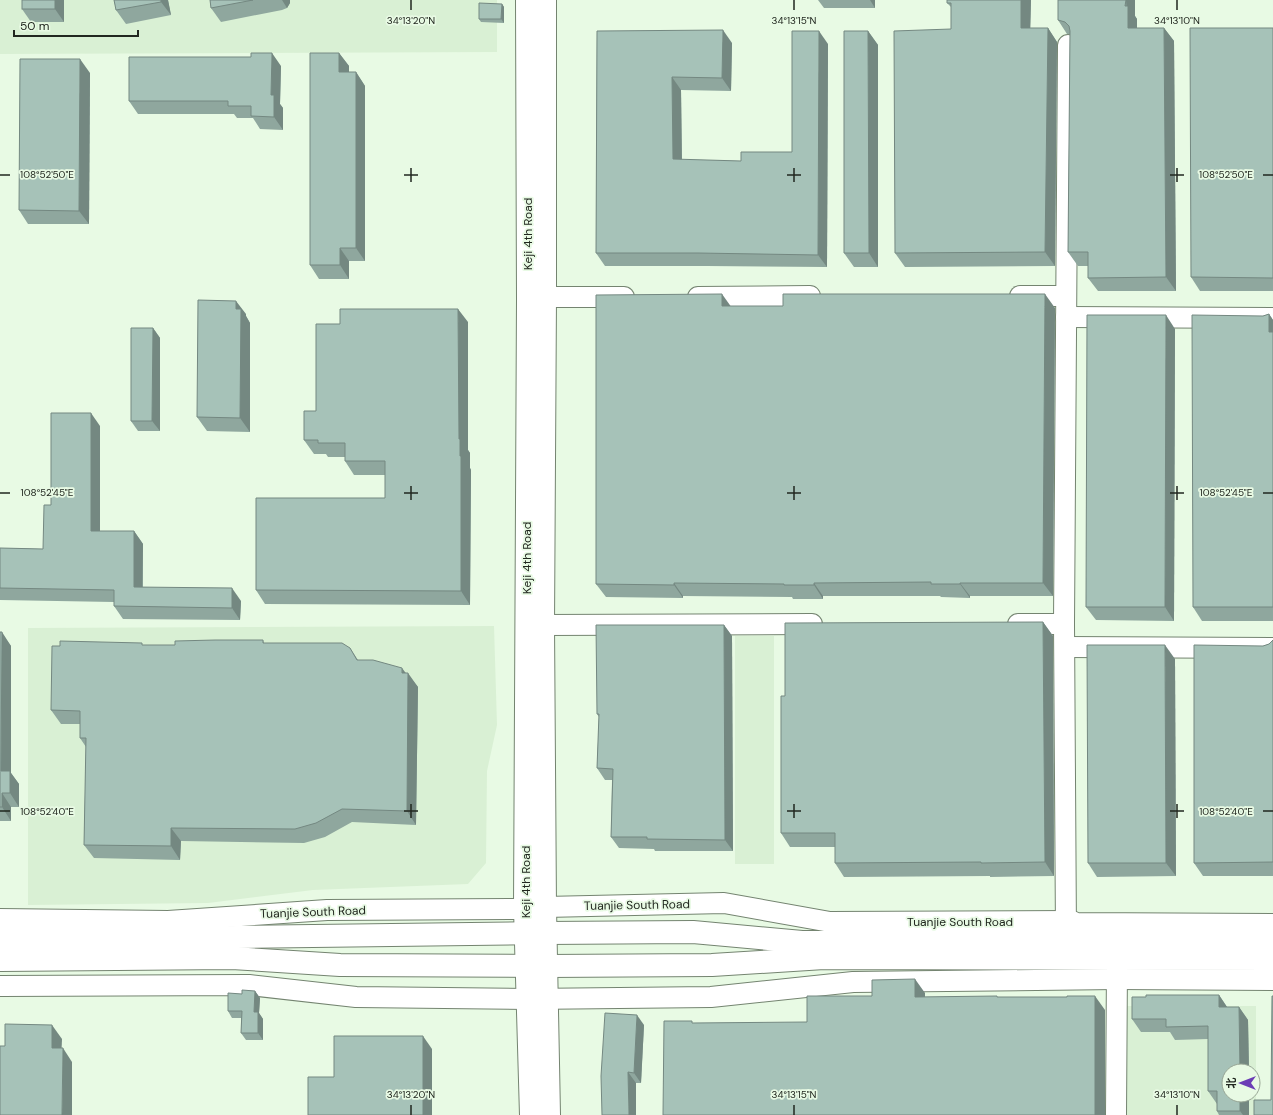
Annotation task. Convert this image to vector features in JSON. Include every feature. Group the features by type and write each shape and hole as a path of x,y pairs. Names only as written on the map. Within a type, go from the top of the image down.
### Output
{"main road":[{"name":"Keji 4th Road","path":"527,0 528,316 537,966 537,999 531,1115"},
{"name":"Keji 4th Road","path":"535,908 543,625 545,0"},
{"name":"Tuanjie South Road","path":"0,940 693,932 802,942 1066,931 1273,942"},
{"path":"0,960 232,958 340,966 712,966 824,958 1117,969 1273,959"},
{"name":"Keji 4th Road","path":"537,999 549,1115"}],"street":[{"path":"1066,931 1064,624 1068,45"},
{"path":"679,296 829,296"},
{"path":"1002,296 1066,296"},
{"path":"545,297 640,297"},
{"path":"1066,318 1273,318"},
{"path":"543,625 827,624"},
{"path":"1001,624 1064,624"},
{"path":"1065,647 1273,648"},
{"name":"Tuanjie South Road","path":"0,919 168,920 327,910 535,908 724,903 830,922 1066,931 1072,921 1076,923 1273,924"},
{"path":"1116,1115 1117,969"},
{"path":"0,986 249,985 356,997 537,999 711,997 853,982 1117,969 1273,980"}],"shaded area":[{"path":"0,0 497,0 497,52 0,54"},
{"path":"494,626 497,725 487,771 486,863 468,884 313,890 208,903 28,905 28,628"},
{"path":"735,636 774,636 774,864 735,864"},
{"path":"1126,1006 1256,1006 1256,1063 1221,1063 1221,1103 1256,1103 1256,1115 1126,1115"}],"building":[{"path":"22,0 55,0 55,9 22,9"},
{"path":"114,0 161,0 161,2 116,10"},
{"path":"210,0 253,0 211,8"},
{"path":"947,0 1021,0 1021,28 1048,28 1045,252 895,253 894,31 951,29 951,3 947,3"},
{"path":"1058,0 1126,0 1125,6 1128,6 1128,28 1164,28 1166,277 1088,278 1088,252 1068,252 1070,31 1069,26 1065,22 1058,20"},
{"path":"479,3 502,4 501,19 479,19"},
{"path":"1190,28 1273,28 1273,278 1191,277"},
{"path":"723,30 722,78 672,77 673,159 741,161 741,152 792,152 792,31 819,31 818,255 596,253 597,31"},
{"path":"844,31 868,31 869,253 844,253"},
{"path":"251,53 272,53 271,95 274,95 274,117 251,116 251,106 228,106 228,101 129,101 129,57 251,57"},
{"path":"310,53 339,53 339,72 356,72 356,248 340,248 340,265 310,265"},
{"path":"20,59 80,59 79,211 19,210"},
{"path":"722,294 722,306 783,306 783,294 1045,294 1043,583 814,583 814,585 674,583 674,585 596,584 596,295"},
{"path":"198,300 236,301 236,309 241,309 240,418 197,417"},
{"path":"340,309 458,309 459,439 461,456 461,591 256,590 256,498 385,498 385,461 345,461 345,443 318,443 318,440 304,440 304,411 316,411 316,324 340,324"},
{"path":"1269,314 1269,332 1273,332 1273,607 1193,607 1192,315 1263,316"},
{"path":"1087,315 1166,315 1165,607 1086,607"},
{"path":"131,328 153,328 152,421 131,421"},
{"path":"51,413 91,413 91,531 134,531 134,587 232,588 232,608 114,606 114,590 0,588 0,548 43,549 44,505 51,505"},
{"path":"1043,622 1045,862 835,863 835,833 781,833 781,696 785,696 785,623"},
{"path":"596,625 724,625 725,840 611,837 613,769 597,768 599,714 597,714"},
{"path":"0,632 2,632 1,771 10,771 10,793 2,793 2,807 0,807"},
{"path":"263,640 263,643 342,643 350,648 357,660 373,660 402,668 402,673 408,673 407,811 342,809 316,823 295,829 171,828 171,846 84,845 86,738 80,738 80,711 51,710 52,646 60,646 60,641 175,645 175,641"},
{"path":"1273,640 1273,862 1194,863 1194,645 1263,646 1269,644"},
{"path":"1087,645 1165,645 1166,863 1088,863"},
{"path":"915,979 915,997 1095,996 1095,1115 663,1115 664,1021 692,1021 692,1023 807,1022 807,996 872,996 872,980"},
{"path":"242,990 255,991 254,1012 258,1012 258,1033 241,1033 242,1011 228,1011 228,993 242,994"},
{"path":"1146,995 1219,995 1219,1007 1239,1007 1240,1063 1221,1063 1221,1103 1240,1103 1240,1111 1217,1111 1217,1091 1208,1091 1208,1026 1166,1027 1166,1019 1132,1019 1132,997 1146,997"},
{"path":"1273,996 1273,1115 1254,1115 1254,1103 1261,1103 1261,1100 1271,1100"},
{"path":"605,1013 637,1015 634,1073 628,1072 629,1115 602,1115 601,1076"},
{"path":"5,1024 52,1025 52,1048 63,1048 62,1115 0,1115 0,1046 5,1046"},
{"path":"334,1036 423,1036 423,1115 308,1115 308,1077 334,1077"}]}
